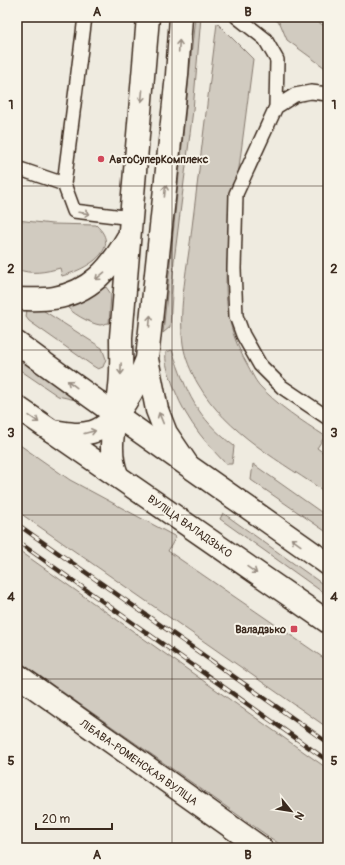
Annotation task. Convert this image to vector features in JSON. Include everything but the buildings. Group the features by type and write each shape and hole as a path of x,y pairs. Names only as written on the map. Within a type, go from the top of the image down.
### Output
{"main road":[{"path":"117,476 111,456 112,434 120,386 121,337 148,17"},
{"path":"52,431 81,434 92,432 101,428 115,415 137,386 147,359 177,75 181,17"},
{"path":"17,299 54,298 80,290 102,275 115,261 131,226"},
{"path":"17,343 115,415 328,564"},
{"path":"147,359 158,410 166,433 187,464"},
{"name":"ВУЛІЦА ВАЛАДЗЬКО","path":"17,407 328,622"},
{"name":"ЛІБАВА-РОМЕНСКАЯ ВУЛІЦА","path":"17,675 261,848"}],"lane":[{"path":"85,17 64,184 74,211 131,226"},
{"path":"237,17 264,39 277,60 276,107 236,194 234,269 236,316 243,335 260,365 282,387 328,418"},
{"path":"276,107 295,95 311,92 328,94"},
{"path":"17,168 64,184"}],"shaded area":[{"path":"195,17 201,17 193,110 174,261 170,327 163,333"},
{"path":"271,17 310,17 328,28 328,70 287,40 280,23"},
{"path":"217,23 253,59 227,261 226,289 228,314 240,351 259,385 282,406 325,436 317,448 328,456 328,494 257,446 224,418 210,402 198,384 189,365 184,349 182,315 184,286"},
{"path":"17,220 52,224 96,225 103,234 106,243 98,258 90,264 62,276 60,268 38,272 22,271 17,269"},
{"path":"106,287 111,294 109,323 100,325 91,322 75,314 65,304 97,290"},
{"path":"27,309 41,309 102,348 106,359 103,367 98,369 93,366 29,321 26,317"},
{"path":"172,350 188,392 194,403 210,425 234,446 232,464 226,464 200,434 192,424 180,402 166,364 166,352"},
{"path":"17,358 80,401 58,396 17,368"},
{"path":"17,443 70,480 176,537 168,551 328,661 328,728 17,511"},
{"path":"253,464 328,517 328,533 251,480"},
{"path":"223,513 328,588 328,596 220,519"},
{"path":"17,549 328,769 328,848 285,848 17,660"}],"railway":[{"path":"17,524 328,743"},
{"path":"17,541 328,761"}],"place":[{"name":"АвтоСуперКомплекс","path":"101,159"},
{"name":"Валадзько","path":"294,629"}]}
